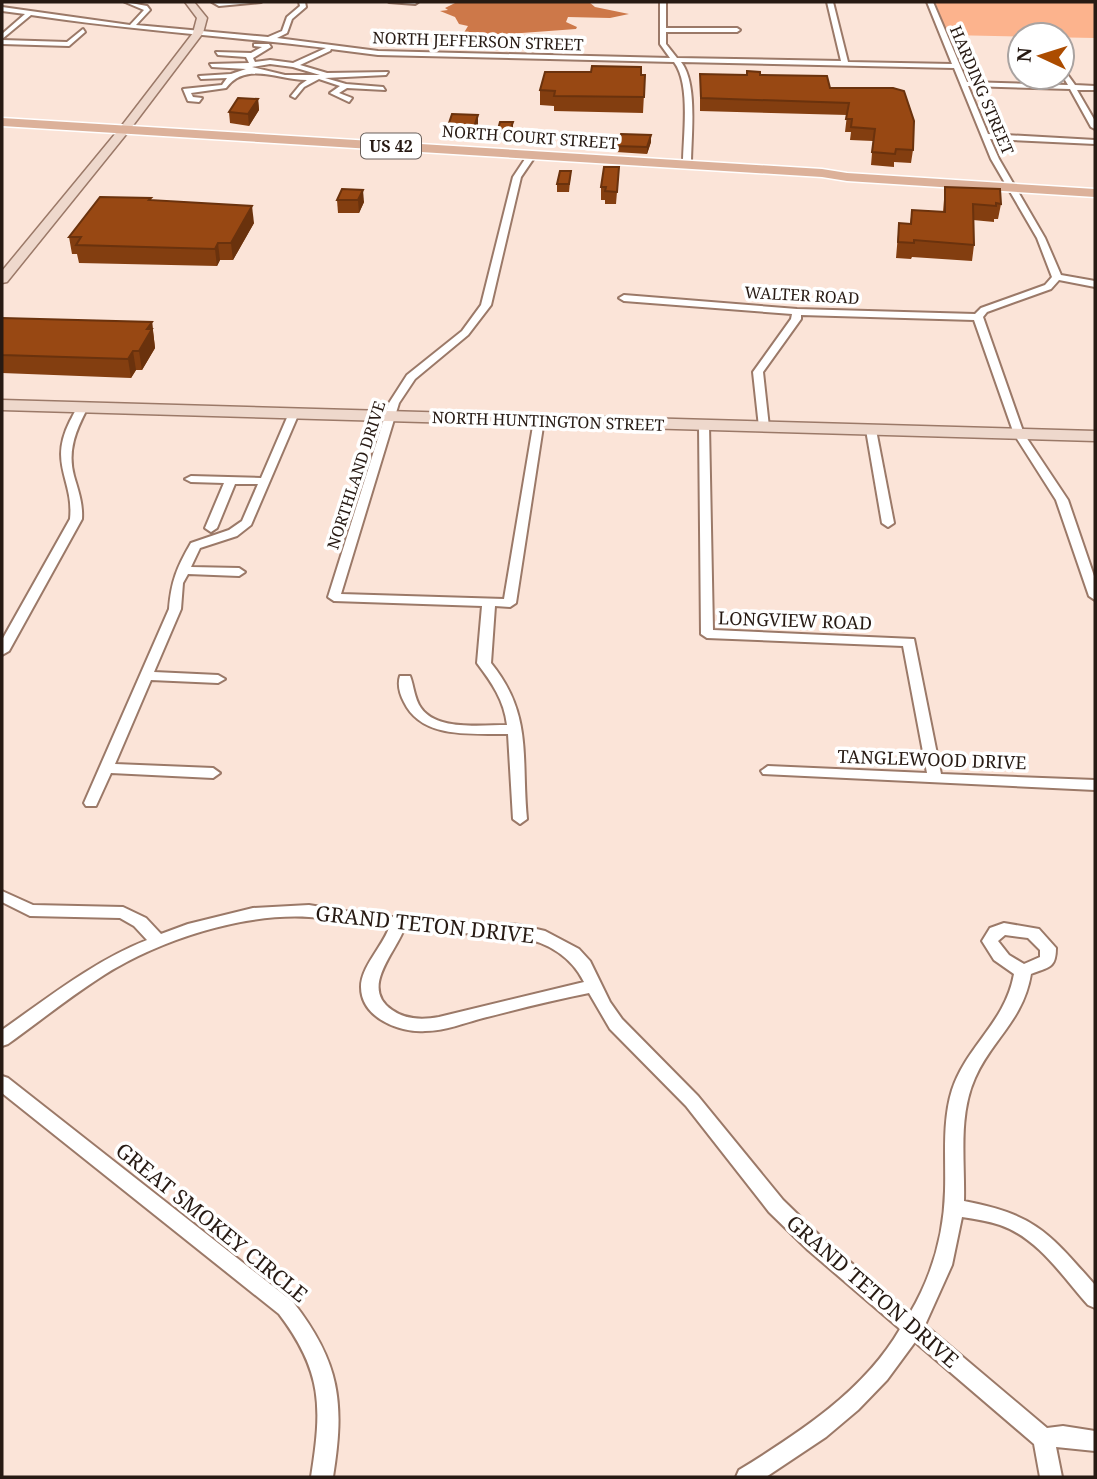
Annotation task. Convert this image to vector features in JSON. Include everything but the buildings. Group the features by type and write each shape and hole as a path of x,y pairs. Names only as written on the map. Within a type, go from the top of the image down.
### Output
{"main road":[{"name":"NORTH COURT STREET","path":"2,125 530,157 820,178 847,177"},
{"name":"NORTH COURT STREET","path":"530,157 687,164 1095,192"}],"street":[{"path":"128,2 147,10 131,27"},
{"path":"192,4 258,2"},
{"path":"268,39 285,32 289,18 303,7 302,2"},
{"path":"392,2 415,2"},
{"path":"663,2 663,44 686,74 687,164"},
{"path":"830,2 845,63"},
{"name":"HARDING STREET","path":"930,2 985,136 1010,187 1041,238 1056,277"},
{"path":"2,279 122,132 198,33 202,18 192,4"},
{"name":"NORTH JEFFERSON STREET","path":"2,9 131,27 397,54 956,66"},
{"path":"2,39 30,13"},
{"path":"663,30 737,30"},
{"path":"63,51 83,31"},
{"path":"2,39 69,44"},
{"path":"201,77 232,76 270,46 239,43"},
{"path":"295,65 330,49"},
{"path":"219,53 275,75 321,78 386,73"},
{"path":"279,63 291,56"},
{"path":"369,62 380,61"},
{"path":"304,68 316,64"},
{"path":"350,74 354,64"},
{"path":"212,65 295,65 321,78 346,86 383,89"},
{"path":"264,83 275,75"},
{"path":"199,100 191,99 186,91 228,89 232,76"},
{"path":"295,96 302,86 321,78"},
{"path":"964,84 1006,85"},
{"path":"346,86 334,93 349,100"},
{"path":"1076,87 1095,88"},
{"path":"1075,91 1095,127"},
{"path":"985,136 1095,142"},
{"name":"NORTHLAND DRIVE","path":"489,603 334,597 390,416 401,391 411,377 465,333 481,315 486,305 517,177 530,157"},
{"path":"1095,284 1056,277 1048,287 984,310 978,317 1019,434 1062,500 1095,596"},
{"name":"WALTER ROAD","path":"624,298 797,312 978,317"},
{"path":"764,427 758,372 796,319 797,312"},
{"name":"NORTH HUNTINGTON STREET","path":"2,405 1095,436"},
{"path":"2,651 76,519 76,494 65,457 70,431 83,407"},
{"path":"90,803 175,609 174,592 182,570 195,546 233,533 247,523 294,413"},
{"path":"520,819 515,787 515,730 512,707 506,691 484,663 489,603 510,603 539,421"},
{"name":"LONGVIEW ROAD","path":"704,425 707,634 909,642 935,779"},
{"path":"871,430 888,523"},
{"path":"191,479 265,481"},
{"path":"211,528 231,480"},
{"path":"182,570 239,572"},
{"path":"146,676 218,679"},
{"path":"405,679 408,698 413,707 433,725 515,730"},
{"path":"106,768 214,773"},
{"name":"TANGLEWOOD DRIVE","path":"768,771 1095,785"},
{"path":"2,896 30,910 123,913 140,922 158,941"},
{"name":"GRAND TETON DRIVE","path":"2,1039 98,971 158,941 219,921 280,911 309,911 398,924 519,931 539,935 573,953 584,965 603,1005 616,1024 692,1101 776,1206 815,1244 1044,1439"},
{"path":"398,924 390,948 372,976 369,987 379,1010 403,1023 432,1025 595,986"},
{"path":"747,1477 830,1423 870,1386 915,1328 930,1300 943,1262 954,1208 953,1135 956,1109 964,1082 975,1062 1006,1024 1022,988 1023,971"},
{"name":"GREAT SMOKEY CIRCLE","path":"2,1083 286,1308 303,1328 317,1351 327,1378 329,1438 322,1477"},
{"path":"954,1208 1007,1219 1024,1227 1038,1238 1095,1299"},
{"path":"1051,1477 1044,1439 1063,1436 1095,1441"}],"shaded area":[{"path":"457,2 589,2 595,7 629,14 610,18 568,17 566,22 577,27 576,29 468,37 462,36 468,26 459,24 455,17 440,11 448,10 445,8"},
{"path":"935,2 1095,2 1095,38 1076,38 1076,21 1006,21 1006,36 948,35"}]}
